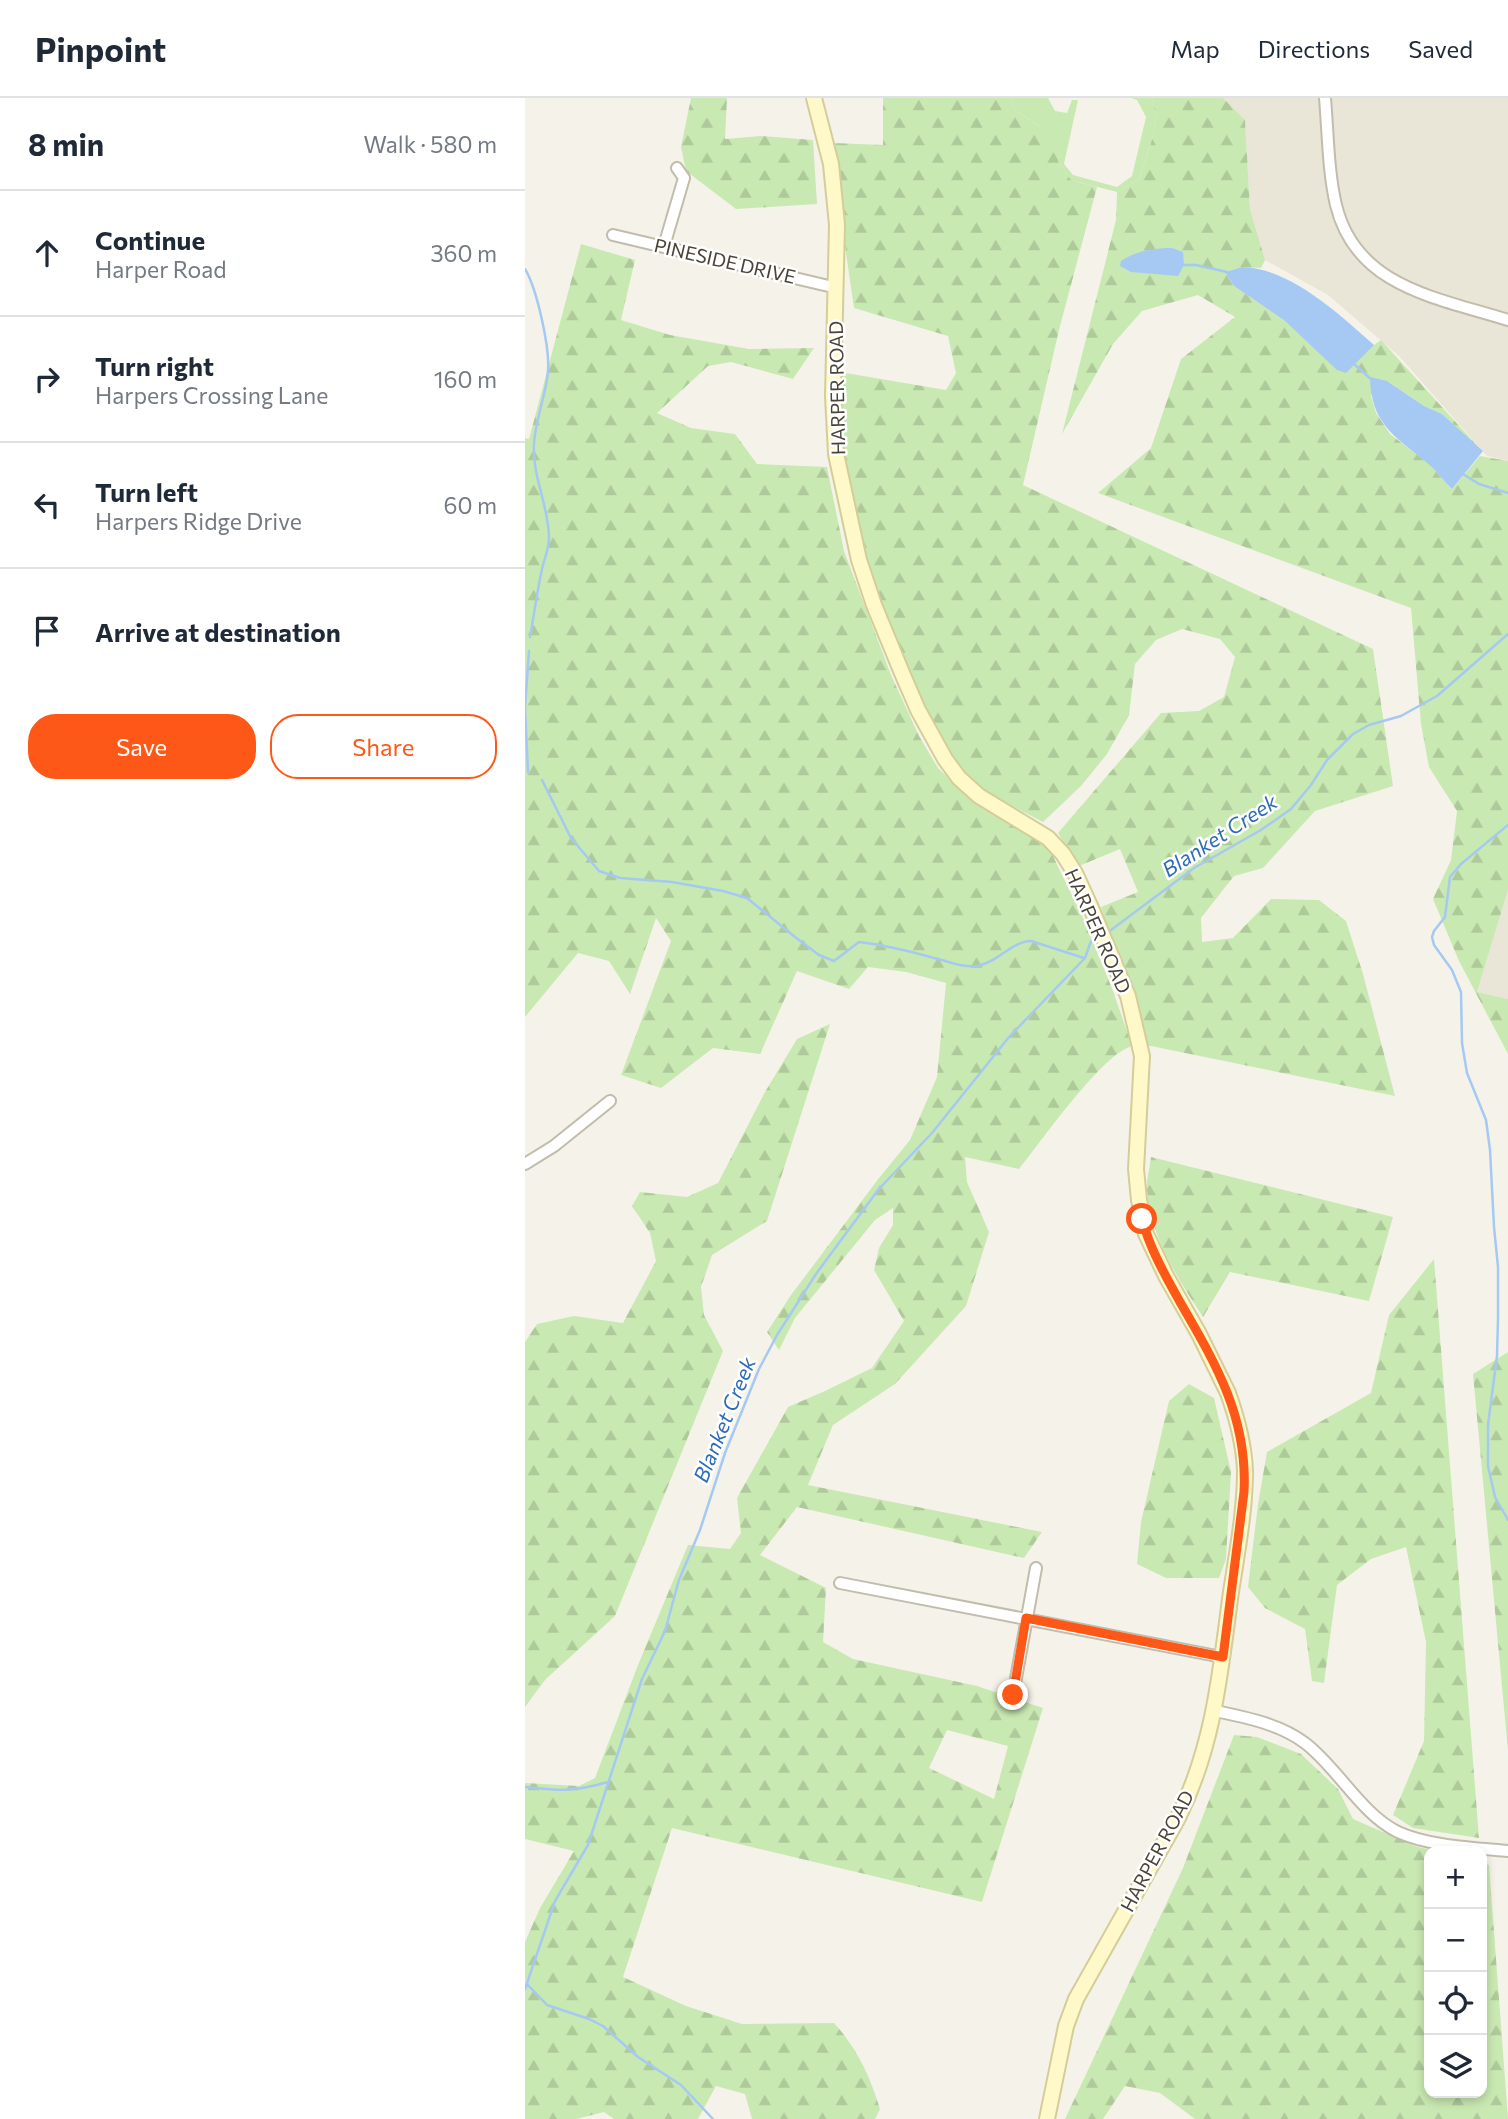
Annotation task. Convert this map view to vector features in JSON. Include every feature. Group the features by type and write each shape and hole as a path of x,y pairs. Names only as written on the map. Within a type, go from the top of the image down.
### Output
{"street":[{"name":"HARPER ROAD","path":"814,98 831,164 835,200 837,288 833,396 836,454 859,559 874,605 902,673 930,732 959,778 979,796 1048,838 1063,854 1080,884 1128,996 1142,1056 1136,1169 1142,1219 1153,1252 1228,1393 1235,1411 1244,1453 1243,1505 1223,1657 1215,1711 1204,1755 1190,1795 1076,1999 1066,2026 1047,2119"},
{"path":"1325,98 1335,202 1355,247 1370,265 1409,289 1508,320"},
{"path":"664,246 684,178 677,168"},
{"name":"PINESIDE DRIVE","path":"613,235 837,288"},
{"path":"525,1164 554,1146 610,1101"},
{"path":"1013,1695 1036,1568"},
{"path":"840,1583 1223,1657"},
{"path":"1215,1711 1243,1716 1276,1728 1305,1743 1375,1815 1397,1831 1422,1839 1508,1851"}],"shaded area":[{"path":"1223,98 1508,98 1508,461 1487,456 1399,356 1328,295 1265,260 1250,209 1245,120"},
{"path":"1508,890 1508,999 1477,992"}],"green space":[{"path":"691,98 727,98 725,139 761,136 813,140 817,204 736,209 686,171 681,147"},
{"path":"883,98 1010,98 1015,110 1042,128 1058,144 1058,161 1071,180 1097,187 1059,330 1023,485 1373,649 1393,786 1315,811 1263,868 1234,876 1201,918 1202,942 1233,938 1271,899 1319,900 1346,921 1395,1096 1146,1045 1140,1010 1112,945 1101,907 1138,892 1120,849 1079,866 1058,833 1161,713 1199,711 1224,697 1235,657 1220,639 1182,629 1156,640 1135,664 1129,715 1107,754 1081,786 1043,822 995,797 958,771 914,683 879,600 850,501 843,463 840,372 946,390 956,373 948,336 854,308 834,143 883,145"},
{"path":"1010,98 1048,98 1055,111 1067,113 1072,100 1078,100 1064,164 1073,175 1117,187 1132,176 1146,117 1137,100 1131,98 1151,98 1154,128 1139,179 1117,192 1071,180 1042,128 1015,110"},
{"path":"1151,98 1223,98 1245,120 1250,209 1265,260 1261,268 1242,267 1225,272 1234,286 1306,339 1374,345 1381,340 1483,452 1442,414 1424,406 1387,381 1371,396 1376,413 1390,434 1428,463 1452,489 1480,456 1508,461 1508,890 1477,992 1508,999 1508,1054 1459,961 1433,899 1451,860 1457,811 1429,767 1421,724 1411,608 1098,493 1151,448 1181,359 1235,317 1198,295 1142,311 1113,344 1062,434 1116,220 1117,192 1139,179 1152,139 1155,117"},
{"path":"581,244 635,260 621,320 670,335 749,349 814,348 793,379 731,362 708,366 657,413 691,428 735,434 757,464 827,467 844,551 891,675 919,736 938,768 974,803 1019,826 1049,848 1084,920 1132,1046 1119,1052 1089,1081 1019,1169 965,1157 967,1182 989,1232 966,1306 895,1384 833,1425 808,1485 1042,1532 1024,1558 797,1507 760,1555 826,1588 823,1642 853,1659 977,1686 1043,1708 982,1902 672,1828 623,1977 686,2006 742,2024 834,2023 856,2052 872,2085 880,2109 875,2119 752,2119 745,2094 716,2086 698,2119 614,2119 604,2112 576,2119 525,2119 525,1942 540,1908 574,1851 525,1839 525,1783 579,1786 595,1778 688,1545 730,1549 741,1533 737,1498 788,1407 872,1368 904,1321 874,1270 879,1248 893,1225 893,1208 875,1220 795,1318 779,1350 767,1332 791,1295 910,1140 937,1077 946,983 906,972 868,967 849,989 797,971 760,1054 713,1048 661,1088 621,1075 671,941 656,918 630,994 609,961 578,953 525,1017 525,438 529,439","holes":["947,1730 1008,1746 994,1799 929,1768"]},
{"path":"830,1024 767,1221 712,1255 701,1287 704,1315 723,1351 615,1616 545,1680 525,1707 525,1342 537,1324 574,1316 623,1323 656,1261 650,1233 632,1206 640,1192 687,1197 718,1183 765,1092 797,1039"},
{"path":"1151,1157 1393,1217 1369,1301 1230,1272 1203,1317 1167,1257 1154,1225 1147,1190"},
{"path":"1434,1259 1479,1838 1413,1828 1393,1815 1424,1741 1426,1642 1406,1547 1371,1559 1337,1585 1324,1683 1312,1681 1305,1629 1265,1608 1248,1587 1267,1452 1371,1393 1389,1315"},
{"path":"1508,1352 1508,1751 1473,1374"},
{"path":"1189,1384 1214,1398 1231,1472 1226,1559 1219,1578 1166,1578 1137,1564 1141,1522 1169,1401"},
{"path":"1234,1735 1257,1737 1301,1754 1338,1789 1353,1819 1424,1848 1424,2098 1487,2098 1489,1865 1508,2119 1195,2119 1160,2093 1125,2086 1103,2119 1065,2119 1183,1868"}],"water":[{"path":"1172,248 1183,252 1184,265 1178,276 1131,272 1120,266 1121,261 1139,252"},
{"path":"1242,267 1260,269 1296,284 1330,307 1374,345 1346,373 1337,370 1285,321 1234,286 1225,272"},
{"path":"1370,377 1387,381 1424,406 1442,414 1483,451 1452,489 1429,464 1394,435 1379,417 1371,393"}],"waterway":[{"path":"1182,265 1196,265 1227,272"},
{"path":"525,269 538,304 548,361 547,380 536,426 534,456 549,542 530,637"},
{"path":"1354,364 1372,380"},
{"path":"1463,474 1479,484 1508,493"},
{"name":"Blanket Creek","path":"1107,933 1194,868 1261,830 1291,809 1327,760 1353,734 1369,725 1401,716 1437,696 1508,634"},
{"path":"528,772 525,707 529,651"},
{"path":"542,780 571,838 599,871 620,878 672,882 747,898 819,955 834,961 859,942 897,948 966,966 984,964 1017,944 1031,941 1084,958"},
{"path":"1508,825 1461,864 1450,877 1445,917 1432,937 1434,945 1452,970 1461,992 1462,1043 1467,1073 1486,1120 1490,1150 1498,1267 1498,1318 1497,1356 1488,1425 1488,1466 1495,1497 1508,1520"},
{"name":"Blanket Creek","path":"525,1989 555,1901 588,1845 642,1679 665,1631 679,1580 700,1530 725,1453 759,1369 777,1335 816,1274 878,1190 932,1133 1009,1037 1085,958 1091,941"},
{"path":"525,1787 567,1790 608,1782"},
{"path":"527,1984 547,2005 603,2026 638,2057 681,2085 713,2119"}],"route":[{"path":"1013,1695 1026,1618 1223,1657 1244,1492 1241,1434 1228,1393 1153,1252 1142,1219"}]}
